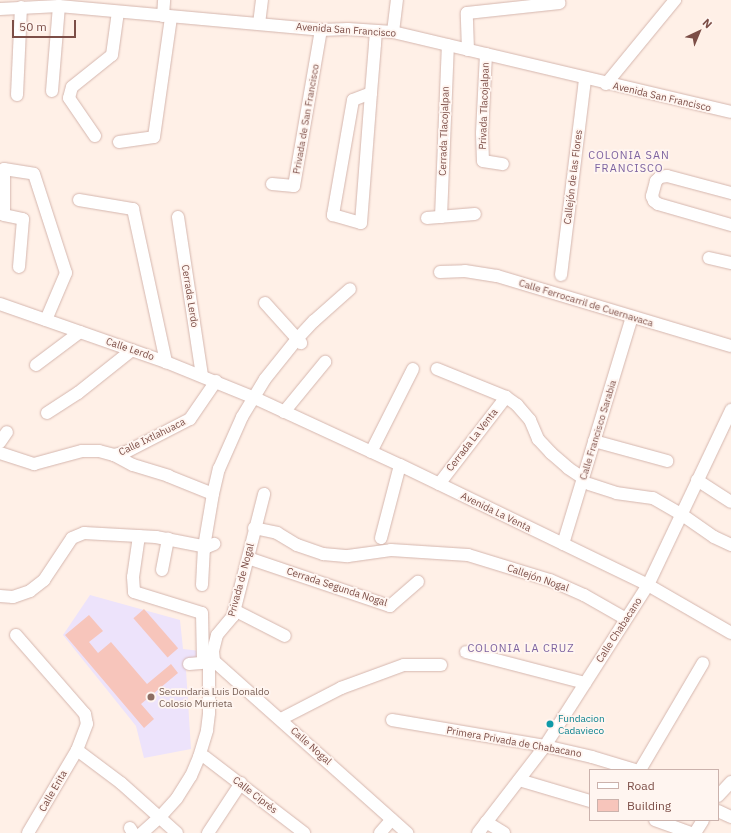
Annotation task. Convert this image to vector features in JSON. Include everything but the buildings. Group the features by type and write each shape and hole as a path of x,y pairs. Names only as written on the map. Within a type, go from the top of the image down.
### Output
{"street":[{"path":"259,24 262,0"},
{"path":"393,32 397,0"},
{"path":"606,84 675,0"},
{"path":"468,50 467,14 558,3"},
{"path":"52,91 59,6"},
{"name":"Avenida San Francisco","path":"0,8 59,6 118,12 166,9 259,24 321,30 348,29 393,32 606,84 731,112"},
{"path":"17,95 21,7"},
{"path":"119,142 154,137 166,9"},
{"path":"95,136 69,98 72,87 112,55 118,12"},
{"name":"Privada de San Francisco","path":"272,184 294,186 321,30"},
{"path":"371,93 353,100 333,215 361,223 376,31"},
{"name":"Cerrada Tlacojalpan","path":"441,217 448,45"},
{"name":"Privada Tlacojalpan","path":"486,54 482,133 483,161 503,164"},
{"name":"Callejón de las Flores","path":"561,275 585,79"},
{"path":"19,268 23,219 4,215 4,169 34,174 66,274 46,320"},
{"path":"731,193 667,176 660,177 656,181 652,196 654,201 658,204 731,225"},
{"path":"79,200 133,209 166,362"},
{"path":"427,218 475,214"},
{"name":"Cerrada Lerdo","path":"178,217 202,376"},
{"path":"709,258 731,263"},
{"name":"Calle Ferrocarril de Cuernavaca","path":"440,272 465,272 497,276 731,346"},
{"path":"202,586 209,545 212,494 219,469 242,417 256,398 266,379 314,321 350,290"},
{"path":"265,303 299,341"},
{"name":"Calle Lerdo","path":"0,304 166,362 256,398"},
{"name":"Calle Francisco Sarabia","path":"563,544 586,481 594,441 632,317"},
{"path":"36,365 80,332"},
{"path":"47,413 78,393 132,350"},
{"path":"284,412 325,362"},
{"path":"371,452 413,369"},
{"path":"437,369 506,397 517,405 530,420 538,439 550,453 586,481 616,493 653,498 681,514 714,537 731,545"},
{"name":"Calle Ixtlahuaca","path":"0,453 34,464 82,451 114,455 126,452 190,419 216,381"},
{"name":"Cerrada La Venta","path":"439,484 506,397"},
{"name":"Avenida La Venta","path":"256,398 400,465 648,585 731,633"},
{"name":"Calle Chabacano","path":"478,833 545,746 648,585 731,410"},
{"path":"0,442 7,432"},
{"path":"594,441 667,461"},
{"path":"114,455 133,465 168,476 212,494"},
{"path":"381,538 400,465"},
{"path":"697,480 731,502"},
{"name":"Privada de Nogal","path":"208,662 213,651 217,635 232,619 248,558 254,528 264,494"},
{"name":"Callejón Nogal","path":"254,528 277,533 297,545 324,554 348,556 391,550 468,555 550,580 584,595 626,619"},
{"path":"0,596 13,597 30,591 44,580 72,538 84,533 139,536 209,545"},
{"path":"139,536 133,577 134,592 202,613 208,662 209,713 203,746 184,788 160,818 142,833"},
{"path":"162,570 168,539"},
{"name":"Cerrada Segunda Nogal","path":"248,558 390,606 418,582"},
{"path":"234,610 285,636"},
{"name":"Calle Erita","path":"16,635 85,714 87,724 77,750 28,833"},
{"path":"466,652 585,683"},
{"path":"189,664 208,662"},
{"name":"Calle Nogal","path":"208,662 281,720 407,833"},
{"path":"641,769 703,663"},
{"path":"281,720 341,688 404,664 441,665"},
{"name":"Primera Privada de Chabacano","path":"392,720 545,746 592,757 632,769"},
{"path":"77,750 121,784 177,833"},
{"name":"Calle Ciprés","path":"205,757 302,833"},
{"path":"519,780 589,801"},
{"path":"719,795 731,782"},
{"path":"208,833 240,783"},
{"path":"719,811 731,817"},
{"path":"380,833 392,819"},
{"path":"658,821 690,833"},
{"path":"695,833 702,821"},
{"path":"486,822 504,833"}],"shaded area":[{"name":"Secundaria Luis Donaldo Colosio Murrieta","path":"90,595 180,620 183,649 201,651 202,668 186,670 191,749 144,758 136,726 63,635"}],"place":[{"name":"Secundaria Luis Donaldo Colosio Murrieta","path":"151,697"},
{"name":"Fundacion Cadavieco","path":"550,724"}],"district":[{"name":"COLONIA SAN FRANCISCO","path":"629,162"},
{"name":"COLONIA LA CRUZ","path":"521,648"}]}
